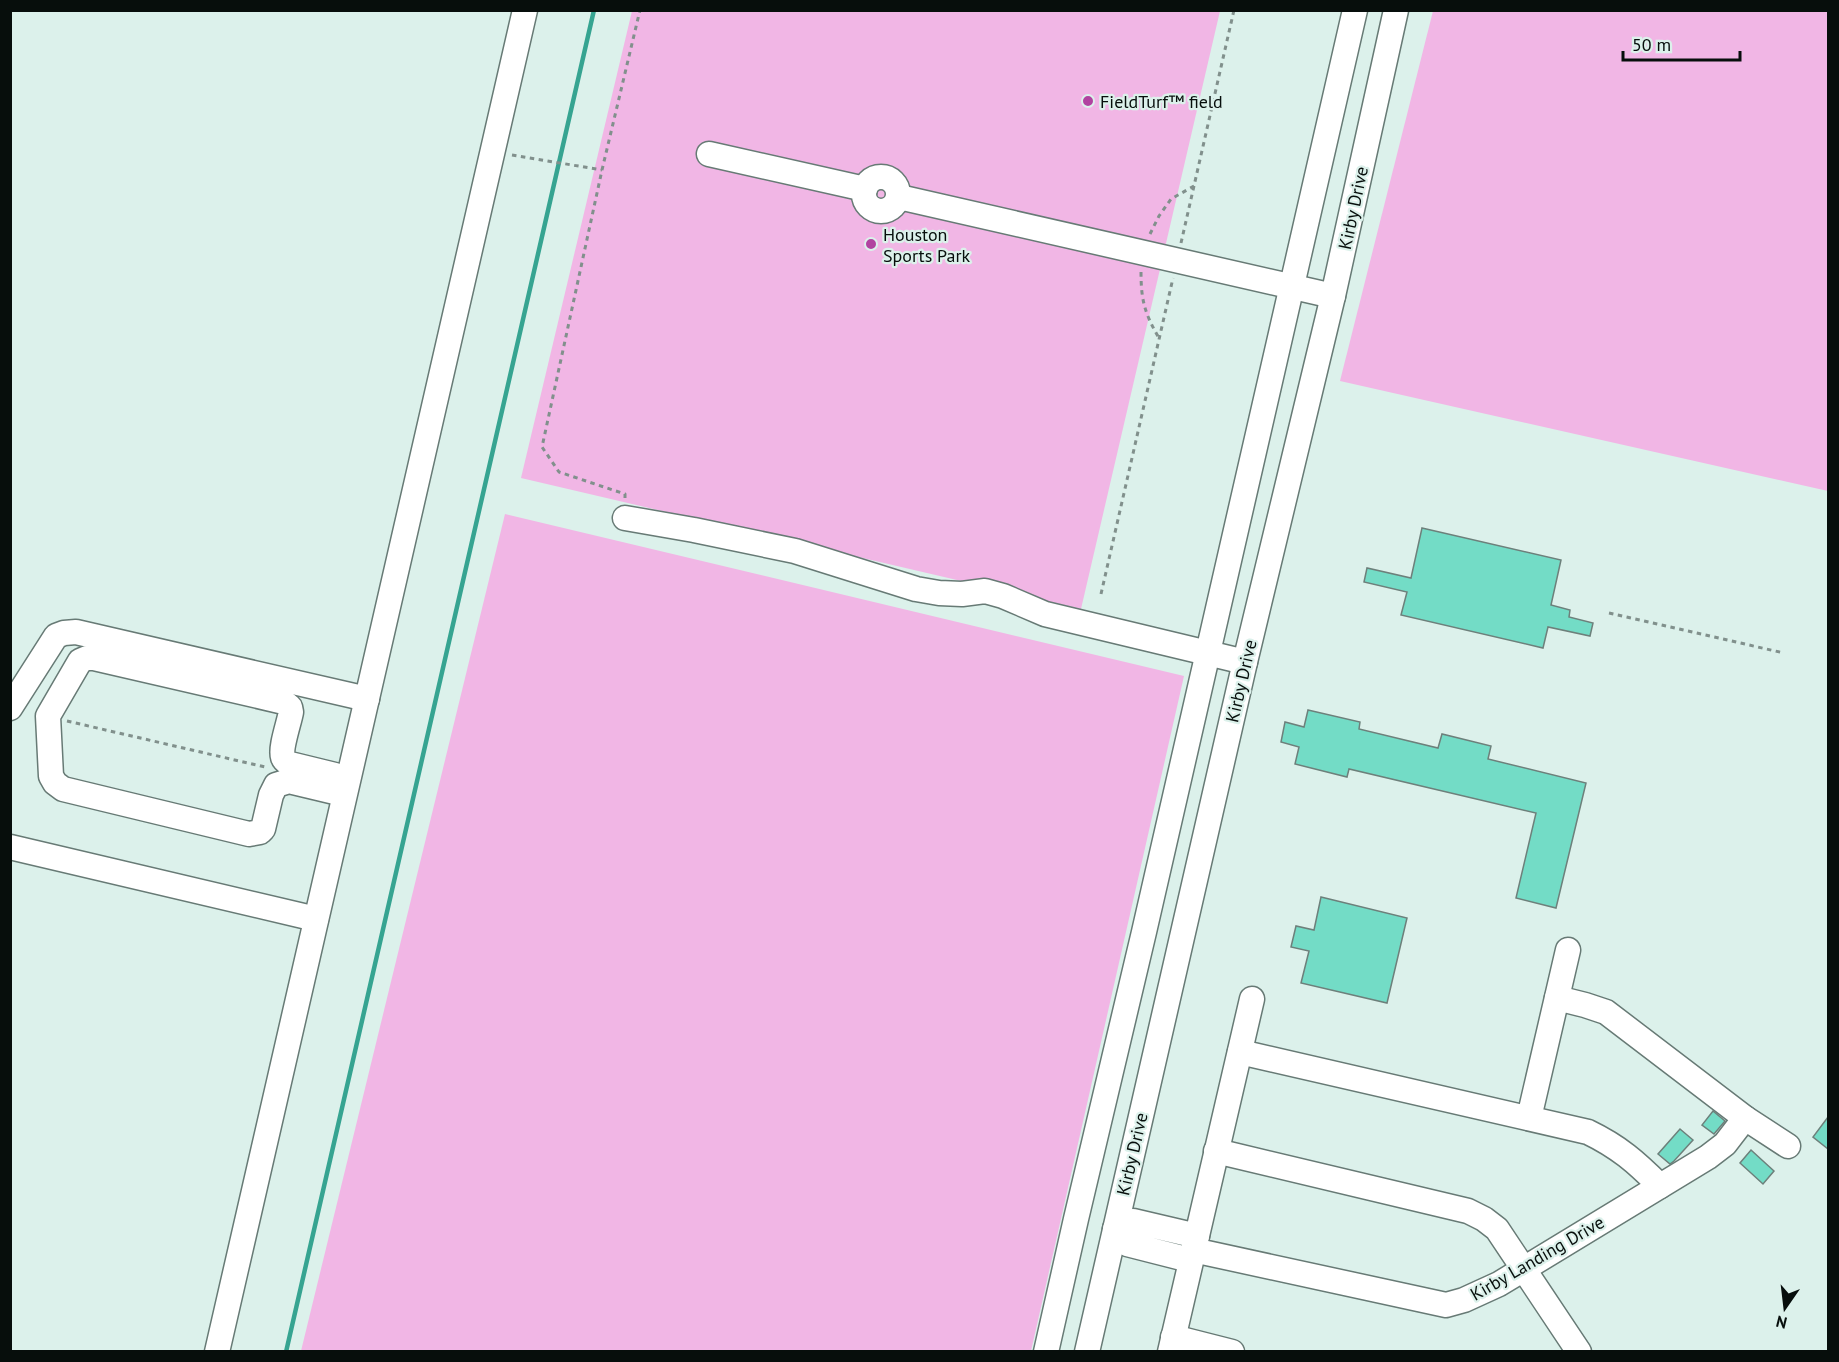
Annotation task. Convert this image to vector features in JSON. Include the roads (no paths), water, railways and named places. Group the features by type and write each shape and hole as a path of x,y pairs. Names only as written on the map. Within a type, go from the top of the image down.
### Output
{"street":[{"path":"217,1352 344,786 367,699 525,10"},
{"path":"1046,1352 1355,10"},
{"name":"Kirby Drive","path":"1088,1352 1245,662 1333,297 1396,10"},
{"path":"709,154 865,189 872,180 883,177 893,181 899,192 898,197 1333,297"},
{"path":"626,518 795,551 916,589 962,594 985,591 1004,596 1045,614 1245,662"},
{"path":"10,708 56,636 76,632 367,699"},
{"path":"87,658 284,702 290,707 291,712 284,746 285,761 335,775 344,786 335,792 289,781 276,785 271,795 263,829 255,834 167,814 63,789 55,783 51,776 48,716 80,661 87,658"},
{"path":"10,847 316,919"},
{"path":"1144,932 1182,940"},
{"path":"1529,1118 1568,950"},
{"path":"1557,998 1606,1012 1745,1118 1788,1146"},
{"path":"1232,1352 1171,1344 1252,999"},
{"path":"1240,1052 1588,1132 1612,1144 1660,1186"},
{"name":"Kirby Landing Drive","path":"1115,1229 1133,1221 1193,1249 1446,1305 1464,1300 1499,1284 1708,1157 1725,1144 1745,1118"},
{"path":"1216,1151 1468,1211 1484,1219 1497,1229 1579,1352"},
{"path":"1076,1219 1115,1229"}],"waterway":[{"path":"286,1352 594,10"}],"place":[{"name":"FieldTurf™ field","path":"1088,101"},
{"name":"Houston Sports Park","path":"871,244"}]}
